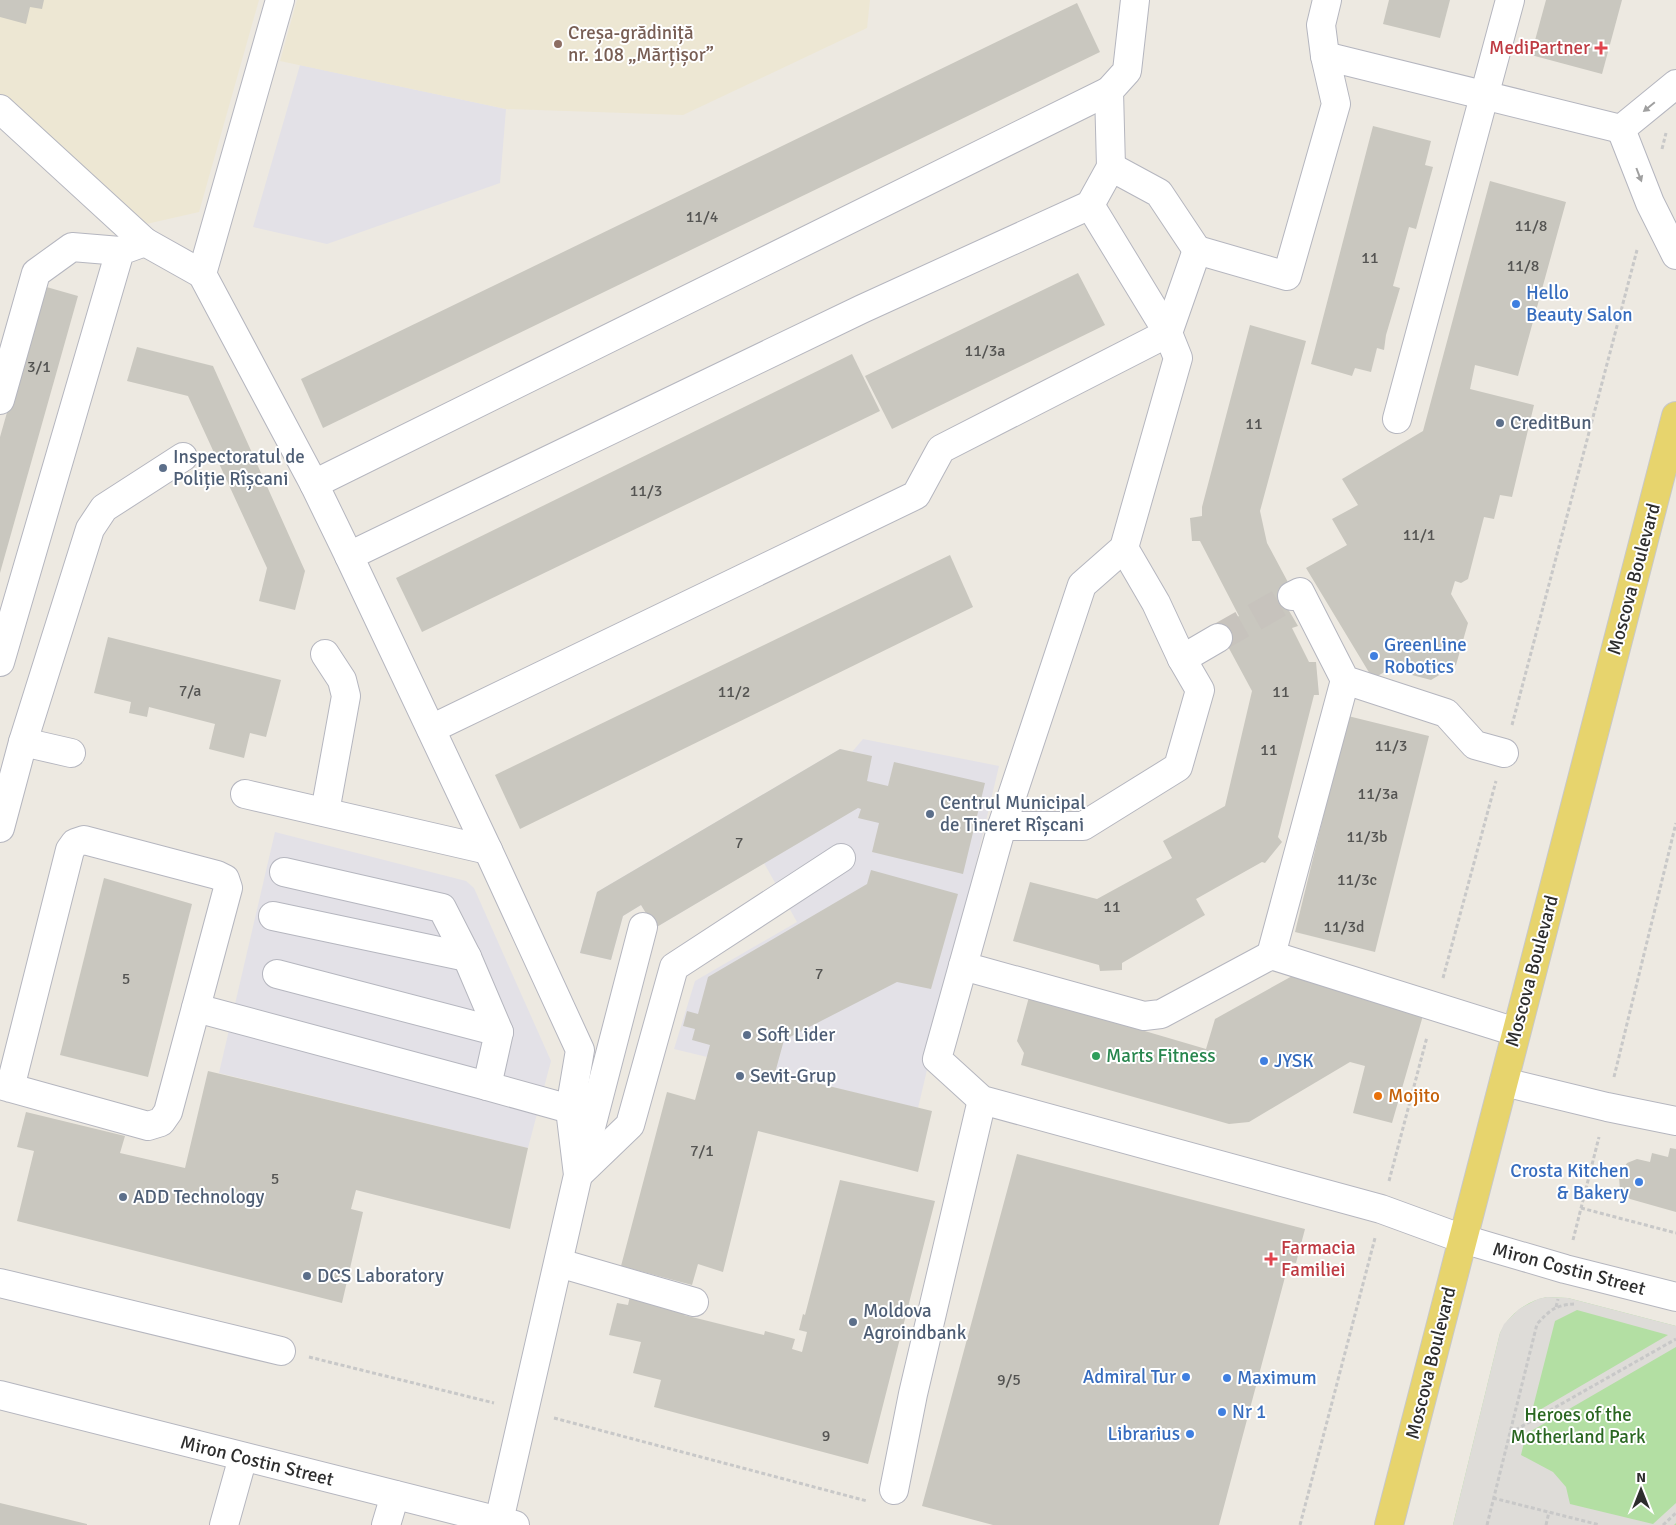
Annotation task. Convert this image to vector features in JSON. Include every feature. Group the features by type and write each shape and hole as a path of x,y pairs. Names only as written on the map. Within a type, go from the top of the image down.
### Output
{"main road":[{"name":"Moscova Boulevard","path":"1389,1525 1676,416"}],"street":[{"path":"202,274 280,0"},
{"path":"314,484 1109,91 1127,71 1135,0"},
{"path":"1110,167 1159,193 1197,250 1287,276 1336,104 1321,25 1327,0"},
{"path":"1398,419 1510,0"},
{"path":"1326,56 1621,130"},
{"path":"1621,130 1676,84"},
{"path":"349,556 862,308 1090,205 1110,167 1109,91"},
{"path":"0,108 145,242 202,274 314,484 488,850 580,1050 570,1109 578,1176"},
{"path":"1621,130 1650,203 1676,255"},
{"path":"894,1490 913,1394 982,1100 937,1059 1002,826 1082,585 1124,548 1178,358 1168,333 1090,205"},
{"path":"0,400 36,273 72,247 120,251 145,242"},
{"path":"431,729 916,495 941,449 1168,333 1197,250"},
{"path":"0,662 120,251"},
{"path":"0,828 23,742 90,529 104,508 183,457"},
{"path":"1002,826 1082,826 1178,767 1200,690 1182,659 1156,603 1124,548"},
{"path":"1271,956 1345,680 1300,592 1292,596"},
{"path":"1182,659 1218,638"},
{"path":"325,654 342,680 346,696 325,812"},
{"path":"1345,680 1446,713 1476,745 1504,753"},
{"path":"23,742 71,754"},
{"path":"245,794 488,850"},
{"path":"84,840 217,875 225,879 228,888 168,1112 161,1122 148,1126 5,1087 70,850 75,843 84,840"},
{"path":"578,1176 630,1125 674,968 841,858"},
{"path":"284,872 442,908 467,956 499,1032 487,1086"},
{"path":"273,916 467,956"},
{"path":"507,1523 526,1411 578,1176 643,926"},
{"path":"963,966 1144,1016 1161,1014 1271,956 1516,1032"},
{"path":"277,974 499,1032"},
{"path":"196,1008 570,1109"},
{"path":"1504,1082 1607,1107 1676,1121"},
{"name":"Miron Costin Street","path":"982,1100 1381,1209 1463,1239 1565,1269 1676,1297"},
{"path":"559,1263 694,1302"},
{"path":"0,1283 282,1351"},
{"name":"Miron Costin Street","path":"0,1395 507,1523"},
{"path":"224,1525 243,1457"},
{"path":"386,1525 395,1495"}],"path":[{"path":"1661,156 1667,128"},
{"path":"1300,1525 1371,1256 1381,1209 1650,203"},
{"path":"1676,823 1581,1208 1676,1233"},
{"path":"1487,1525 1537,1324 1556,1307 1575,1304"},
{"path":"1510,1433 1676,1339"},
{"path":"282,1351 526,1411 870,1502"},
{"path":"1493,1498 1600,1525"},
{"path":"1546,1525 1549,1512"},
{"path":"1663,1525 1676,1513"}],"shaded area":[{"path":"0,0 259,0 199,212 142,225 0,101"},
{"name":"Creșa-grădiniță nr. 108 „Mărțișor”","path":"297,0 870,0 867,28 683,115 506,109 280,61"},
{"path":"300,65 506,109 500,183 327,244 253,227"},
{"path":"863,739 999,766 918,1108 674,1049 695,981 797,922 764,863 655,928 641,905 623,916 611,960 580,953 597,892 840,749 852,752"},
{"path":"275,832 466,881 474,888 551,1061 528,1148 219,1073"},
{"path":"1547,1297 1568,1298 1676,1326 1676,1347 1526,1434 1521,1455 1553,1472 1566,1487 1570,1504 1653,1524 1676,1503 1676,1523 1674,1525 1453,1525 1500,1333 1504,1324 1519,1309 1538,1299","holes":["1577,1310 1668,1335 1531,1415 1555,1321"]}],"green space":[{"name":"Heroes of the Motherland Park","path":"1547,1297 1568,1298 1676,1326 1676,1525 1453,1525 1500,1333 1508,1320 1519,1309"}],"building":[{"path":"0,0 44,0 42,9 30,7 26,24 0,17"},
{"path":"1389,0 1450,0 1440,38 1383,24"},
{"path":"1546,0 1622,0 1602,74 1531,55"},
{"path":"1077,3 1100,52 323,428 301,379"},
{"path":"1373,126 1431,141 1425,165 1433,167 1416,229 1409,227 1393,286 1400,288 1386,335 1384,350 1377,348 1371,372 1355,368 1352,376 1311,364"},
{"path":"1490,181 1566,202 1518,376 1475,365 1470,389 1534,405 1512,497 1500,495 1494,519 1484,517 1468,579 1461,583 1455,581 1451,594 1468,623 1456,665 1431,680 1389,669 1373,679 1306,568 1347,545 1332,519 1358,505 1342,479 1423,431"},
{"path":"1078,273 1105,325 892,429 865,376"},
{"path":"43,286 78,296 0,573 0,437"},
{"path":"1250,325 1306,341 1260,511 1267,543 1290,586 1278,592 1298,626 1292,628 1309,662 1316,662 1319,695 1314,695 1278,837 1282,842 1265,863 1262,862 1196,899 1205,915 1122,963 1122,970 1100,971 1099,965 1013,941 1030,882 1097,899 1172,858 1163,841 1225,806 1252,691 1218,628 1239,616 1200,541 1192,541 1190,518 1202,516 1202,507"},
{"path":"137,347 213,366 305,571 295,610 259,601 267,568 188,396 127,381"},
{"path":"852,354 880,411 422,632 396,578"},
{"path":"950,555 973,607 520,829 495,775"},
{"path":"108,637 281,680 266,737 250,733 244,758 209,749 215,724 149,707 147,717 129,713 131,702 94,693"},
{"path":"1348,716 1429,736 1375,952 1295,932"},
{"path":"840,749 872,756 867,781 888,786 894,762 985,783 963,874 872,852 879,823 858,818 861,809 858,808 655,928 641,905 623,916 611,960 580,953 597,892"},
{"path":"871,870 958,894 931,989 897,982 784,1040 775,1073 932,1111 918,1172 758,1131 723,1272 698,1264 692,1285 621,1266 667,1092 695,1100 710,1045 692,1040 695,1029 683,1026 687,1011 698,1014 708,977 867,884"},
{"path":"104,878 192,904 148,1077 60,1055"},
{"path":"1294,975 1424,1012 1392,1123 1353,1113 1365,1066 1350,1062 1249,1122 1229,1124 1021,1065 1024,1053 1017,1041 1029,997 1206,1049 1215,1019"},
{"path":"208,1071 528,1148 510,1229 356,1190 351,1209 363,1212 342,1303 17,1221 34,1151 17,1147 26,1112 125,1136 120,1153 185,1168"},
{"path":"1670,1148 1676,1149 1676,1212 1630,1199 1620,1191 1619,1176 1627,1163 1637,1159 1650,1162 1652,1153 1668,1157"},
{"path":"1017,1154 1305,1229 1296,1263 1289,1262 1219,1525 993,1525 922,1506"},
{"name":"Moldova Agroindbank","path":"840,1180 935,1201 868,1464 654,1407 661,1380 633,1373 641,1342 609,1335 617,1303 628,1305 630,1296 685,1310 684,1315 764,1335 765,1331 795,1339 792,1349 802,1352 807,1332 799,1330 803,1314 805,1315"},
{"path":"0,1503 87,1524 87,1525 0,1525"}],"tunnel":[{"path":"1218,638 1292,596"}],"place":[{"name":"Creșa-grădiniță nr. 108 „Mărțișor”","path":"558,44"},
{"name":"MediPartner","path":"1601,48"},
{"name":"Hello Beauty Salon","path":"1516,304"},
{"name":"CreditBun","path":"1500,423"},
{"name":"Inspectoratul de Poliție Rîșcani","path":"163,468"},
{"name":"GreenLine Robotics","path":"1374,656"},
{"name":"Centrul Municipal de Tineret Rîșcani","path":"930,814"},
{"name":"Soft Lider","path":"747,1035"},
{"name":"Marts Fitness","path":"1096,1056"},
{"name":"JYSK","path":"1264,1061"},
{"name":"Sevit-Grup","path":"740,1076"},
{"name":"Mojito","path":"1378,1096"},
{"name":"Crosta Kitchen & Bakery","path":"1639,1182"},
{"name":"ADD Technology","path":"123,1197"},
{"name":"Farmacia Familiei","path":"1271,1259"},
{"name":"DCS Laboratory","path":"307,1276"},
{"name":"Moldova Agroindbank","path":"853,1322"},
{"name":"Admiral Tur","path":"1186,1377"},
{"name":"Maximum","path":"1227,1378"},
{"name":"Nr 1","path":"1222,1412"},
{"name":"Librarius","path":"1190,1434"}]}
